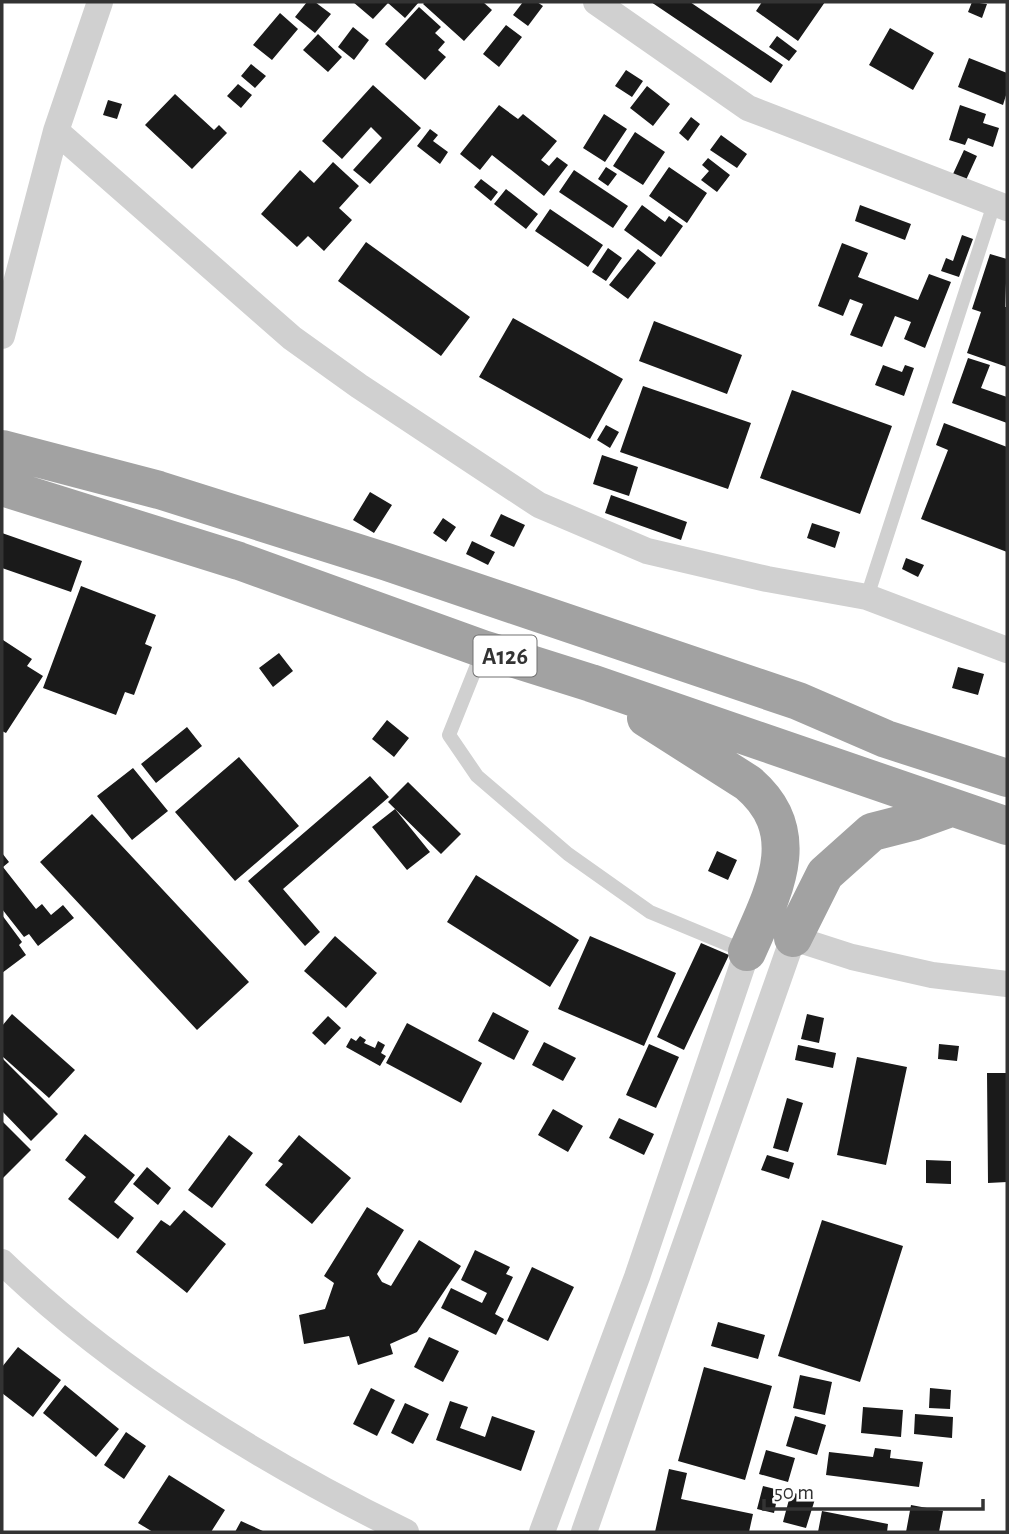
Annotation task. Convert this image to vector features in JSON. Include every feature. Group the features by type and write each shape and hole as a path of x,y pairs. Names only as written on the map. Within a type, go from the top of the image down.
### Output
{"highway":[{"name":"A126","path":"2,449 159,490 387,562 798,701 886,739 1007,778"},
{"name":"A126","path":"2,487 239,561 483,649 591,683 1007,826"},
{"path":"591,683 748,783 773,809 782,839 778,872 747,952"},
{"path":"793,938 825,874 872,832 951,808"}],"street":[{"path":"2,336 56,131 100,2"},
{"path":"596,2 748,108 1001,206"},
{"path":"56,131 292,338 359,386 539,505 647,551 767,579 867,597 1007,650"},
{"path":"584,1532 793,938 852,957 932,975 1007,984"},
{"path":"542,1532 637,1277 747,952"},
{"path":"2,1262 114,1355 206,1420 295,1474 406,1532"}],"lane":[{"path":"867,597 1001,206"},
{"path":"483,649 449,735 477,776 568,854 650,912 747,952"}],"building":[{"path":"307,2 315,2 331,14 315,33 295,17"},
{"path":"353,2 419,2 405,18 388,3 373,19"},
{"path":"483,2 492,10 464,41 423,4"},
{"path":"523,2 537,2 543,6 528,26 513,15"},
{"path":"651,2 690,2 783,65 771,83"},
{"path":"762,2 825,2 798,41 756,11"},
{"path":"972,2 987,4 982,18 968,12"},
{"path":"419,7 441,27 435,33 445,42 438,50 446,57 425,80 385,44"},
{"path":"280,13 298,29 272,60 253,45"},
{"path":"506,25 522,37 499,67 483,54"},
{"path":"353,27 369,40 354,60 338,47"},
{"path":"890,28 934,53 913,90 869,65"},
{"path":"318,34 342,57 328,72 303,50"},
{"path":"777,36 797,51 789,61 769,47"},
{"path":"969,58 1007,73 1007,92 1003,105 958,87"},
{"path":"251,64 266,76 255,88 241,76"},
{"path":"626,70 643,81 632,97 615,86"},
{"path":"238,84 252,95 241,108 227,96"},
{"path":"373,85 421,128 370,184 353,170 382,138 371,127 342,159 322,141"},
{"path":"647,86 670,104 653,126 630,108"},
{"path":"175,94 214,130 219,125 227,133 192,169 145,125"},
{"path":"108,100 122,104 117,119 103,115"},
{"path":"499,105 518,119 523,114 557,141 541,160 549,166 557,157 568,165 544,196 492,155 480,170 460,154"},
{"path":"960,105 986,114 983,123 999,128 993,147 968,138 965,145 949,140"},
{"path":"604,114 627,129 605,162 583,148"},
{"path":"691,117 700,124 688,141 679,133"},
{"path":"430,129 438,135 433,141 448,152 440,164 417,146"},
{"path":"635,132 665,152 643,185 613,166"},
{"path":"721,135 747,154 737,168 710,150"},
{"path":"964,150 977,156 966,180 953,174"},
{"path":"708,158 730,175 717,192 701,180 709,171 702,165"},
{"path":"333,162 359,186 339,208 352,220 324,251 308,236 297,247 261,214 300,170 314,183"},
{"path":"606,167 617,174 608,186 598,179"},
{"path":"669,167 707,193 687,223 649,196"},
{"path":"574,170 628,206 613,228 559,192"},
{"path":"481,179 498,192 491,201 474,187"},
{"path":"506,189 538,214 526,229 494,204"},
{"path":"642,205 665,222 669,216 683,226 661,257 624,230"},
{"path":"860,205 911,224 905,240 855,221"},
{"path":"550,209 603,245 588,267 535,231"},
{"path":"962,235 973,239 959,277 941,271 946,258 953,261"},
{"path":"366,242 470,317 441,356 338,281"},
{"path":"842,243 868,253 858,277 918,300 929,274 951,282 925,348 904,339 911,322 895,316 882,347 850,335 863,304 850,299 843,316 818,306"},
{"path":"608,248 622,258 606,281 592,272"},
{"path":"638,249 656,263 628,299 609,285"},
{"path":"990,254 1007,259 1007,367 967,353 981,312 972,309"},
{"path":"513,318 623,379 590,439 479,377"},
{"path":"654,321 742,355 727,394 639,361"},
{"path":"968,358 990,365 981,388 1007,397 1007,423 952,403"},
{"path":"883,365 902,372 905,365 914,368 904,396 875,385"},
{"path":"643,386 751,423 728,489 620,452"},
{"path":"792,390 892,426 860,514 760,478"},
{"path":"944,423 1007,447 1007,552 921,519 948,450 936,445"},
{"path":"606,425 619,432 610,448 597,440"},
{"path":"602,455 638,467 629,496 593,484"},
{"path":"370,492 392,505 374,533 353,520"},
{"path":"611,495 687,522 681,540 605,513"},
{"path":"501,514 525,525 514,547 490,536"},
{"path":"443,518 456,527 446,542 433,533"},
{"path":"812,523 840,532 835,548 807,538"},
{"path":"2,533 82,561 71,592 2,568"},
{"path":"472,541 495,552 488,565 466,554"},
{"path":"906,558 924,565 918,577 902,569"},
{"path":"81,586 156,615 145,644 152,647 134,695 125,692 116,715 43,688"},
{"path":"3,640 32,659 27,666 43,676 6,733 2,731"},
{"path":"279,653 293,671 273,687 259,668"},
{"path":"958,667 984,674 978,695 952,688"},
{"path":"387,720 409,738 394,757 372,739"},
{"path":"187,727 202,746 156,783 141,764"},
{"path":"239,757 299,826 235,881 175,812"},
{"path":"133,768 168,811 132,840 97,796"},
{"path":"370,776 389,797 283,889 320,932 305,946 248,881"},
{"path":"408,782 461,834 441,854 388,802"},
{"path":"395,809 430,852 407,870 372,827"},
{"path":"92,814 249,982 197,1030 40,862"},
{"path":"717,851 737,860 728,880 708,871"},
{"path":"2,853 9,862 3,867 36,909 42,904 51,915 63,905 74,918 38,946 29,934 24,937 2,909"},
{"path":"476,875 579,940 550,987 447,922"},
{"path":"2,915 22,942 19,945 26,955 2,973"},
{"path":"335,936 377,973 346,1008 304,971"},
{"path":"590,936 676,973 644,1046 558,1009"},
{"path":"701,943 729,955 684,1050 657,1037"},
{"path":"493,1012 529,1031 514,1060 478,1041"},
{"path":"12,1014 75,1070 49,1098 2,1056 2,1026"},
{"path":"807,1014 824,1018 819,1043 801,1039"},
{"path":"328,1016 341,1028 325,1045 312,1033"},
{"path":"407,1023 482,1063 461,1103 386,1063"},
{"path":"360,1036 366,1040 364,1043 375,1048 378,1041 385,1045 381,1053 386,1056 380,1066 346,1047 351,1038 356,1041"},
{"path":"544,1042 576,1058 563,1081 532,1065"},
{"path":"649,1044 679,1057 656,1108 626,1095"},
{"path":"939,1044 959,1046 957,1061 938,1059"},
{"path":"798,1045 836,1053 833,1068 795,1060"},
{"path":"857,1057 907,1067 886,1165 837,1155"},
{"path":"2,1058 58,1114 31,1141 2,1111"},
{"path":"987,1073 1007,1073 1007,1182 988,1183"},
{"path":"787,1098 803,1103 788,1152 773,1148"},
{"path":"553,1109 583,1126 568,1152 538,1135"},
{"path":"619,1118 654,1134 644,1155 609,1138"},
{"path":"2,1121 31,1150 2,1179"},
{"path":"85,1134 135,1175 114,1202 134,1218 118,1239 68,1199 86,1177 65,1160"},
{"path":"229,1135 253,1153 212,1208 188,1190"},
{"path":"299,1135 351,1178 312,1224 265,1185 283,1164 278,1161"},
{"path":"767,1155 794,1163 789,1179 761,1170"},
{"path":"926,1160 951,1161 951,1184 926,1183"},
{"path":"147,1167 171,1188 158,1205 133,1184"},
{"path":"367,1207 404,1230 377,1274 382,1282 391,1286 419,1240 461,1266 417,1332 390,1344 393,1354 358,1365 349,1336 304,1344 299,1315 325,1309 334,1283 324,1276"},
{"path":"184,1210 226,1244 187,1293 136,1252 161,1220 170,1226"},
{"path":"822,1220 903,1246 860,1382 778,1356"},
{"path":"475,1250 510,1267 506,1274 513,1277 495,1314 504,1319 496,1335 441,1308 451,1288 482,1303 487,1293 461,1280"},
{"path":"532,1267 574,1287 548,1341 507,1321"},
{"path":"718,1322 765,1335 758,1359 711,1346"},
{"path":"429,1337 459,1351 443,1382 414,1367"},
{"path":"18,1347 61,1380 33,1417 2,1393 2,1367"},
{"path":"704,1367 772,1386 745,1480 678,1461"},
{"path":"800,1375 832,1382 825,1415 793,1408"},
{"path":"65,1385 119,1429 96,1457 43,1413"},
{"path":"371,1388 395,1400 377,1436 353,1424"},
{"path":"930,1388 951,1390 950,1409 929,1408"},
{"path":"450,1401 468,1407 460,1428 485,1437 492,1416 535,1431 521,1471 436,1440"},
{"path":"405,1403 429,1414 413,1444 391,1433"},
{"path":"863,1407 903,1410 901,1437 861,1433"},
{"path":"915,1414 953,1417 952,1438 914,1434"},
{"path":"795,1416 826,1425 817,1455 786,1446"},
{"path":"126,1432 146,1446 124,1479 104,1465"},
{"path":"875,1448 891,1450 890,1458 923,1462 919,1487 826,1475 829,1452 873,1457"},
{"path":"766,1450 795,1458 788,1482 759,1474"},
{"path":"669,1469 687,1473 681,1499 753,1514 749,1532 655,1532"},
{"path":"169,1475 225,1510 211,1532 153,1532 138,1523"},
{"path":"763,1486 779,1490 774,1513 757,1509"},
{"path":"791,1492 815,1499 806,1528 783,1522"},
{"path":"911,1505 943,1511 939,1532 906,1532"},
{"path":"822,1511 888,1524 887,1532 818,1532"},
{"path":"241,1521 265,1532 235,1532"}]}
